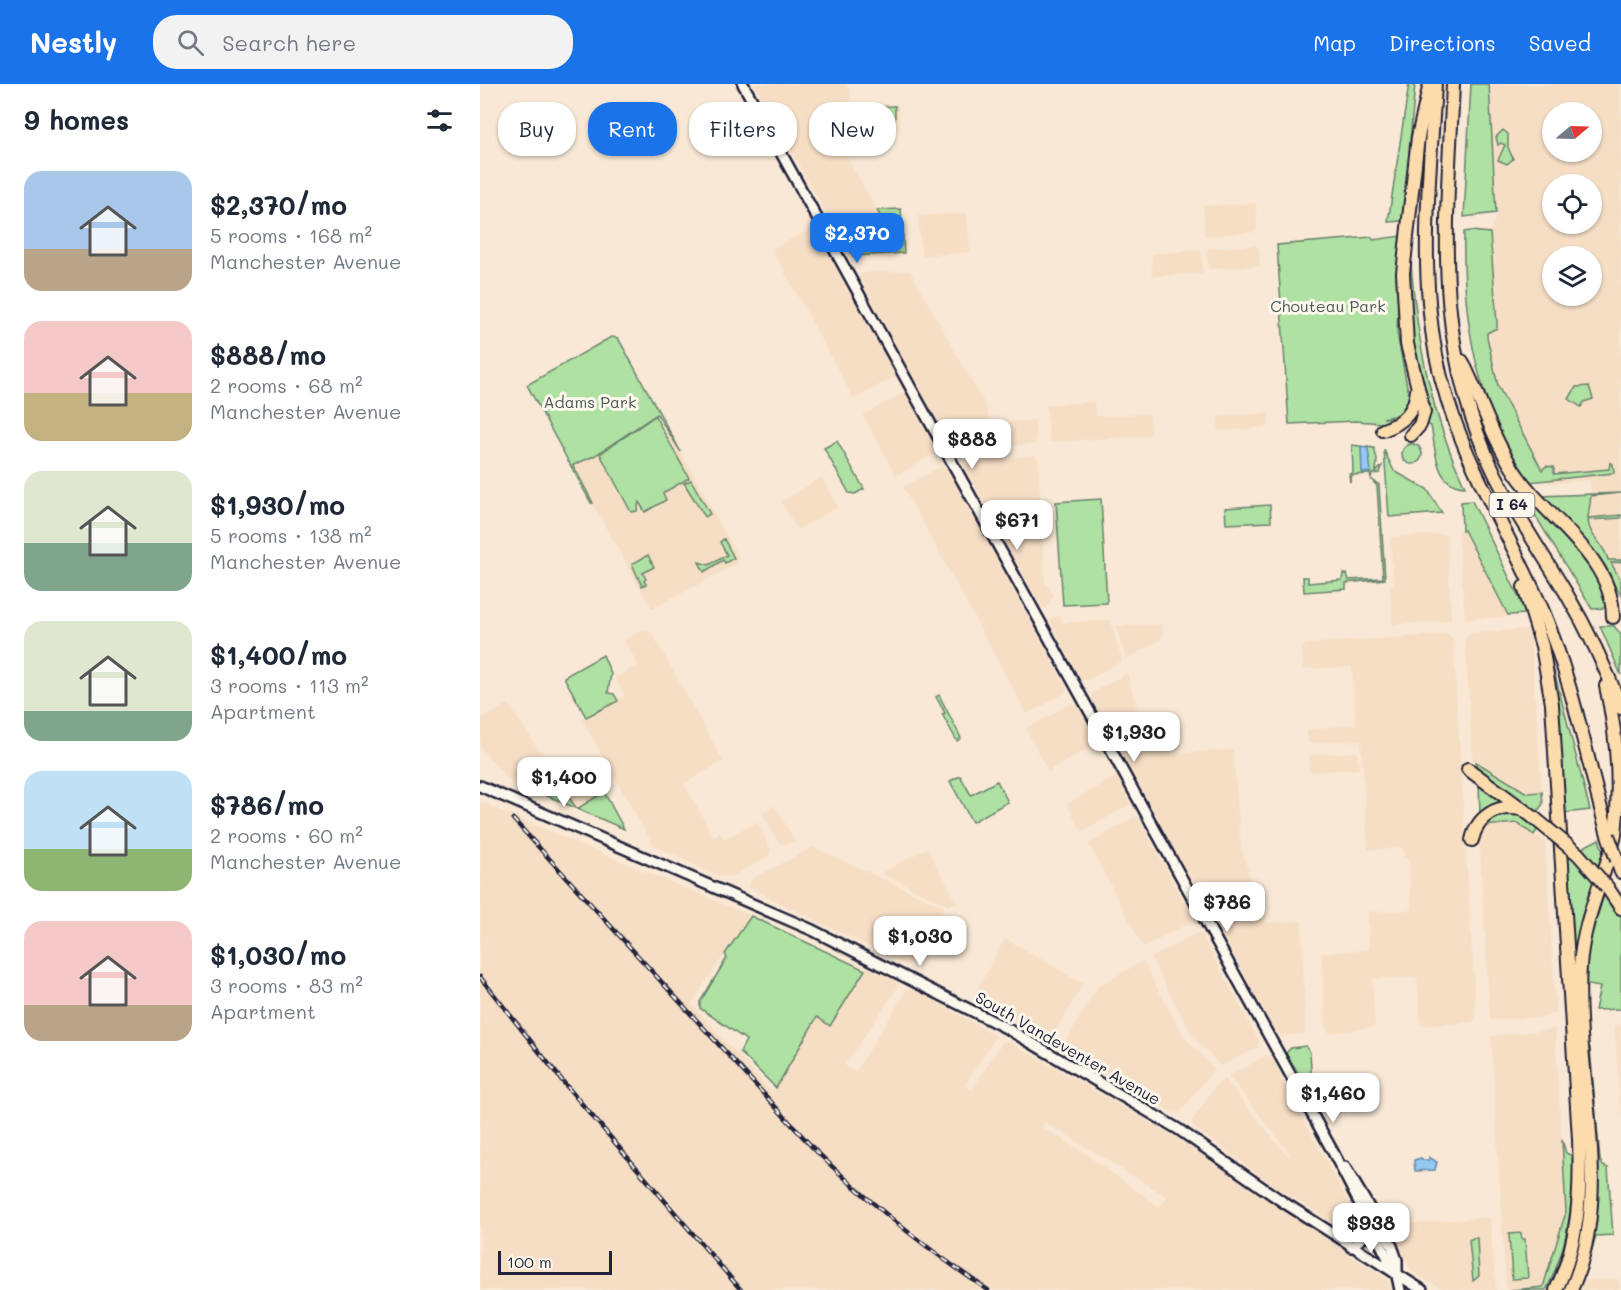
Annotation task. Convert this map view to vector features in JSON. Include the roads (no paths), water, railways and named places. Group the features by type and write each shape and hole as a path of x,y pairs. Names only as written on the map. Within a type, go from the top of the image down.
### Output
{"highway":[{"path":"1411,435 1423,418 1423,406 1405,329 1403,273 1418,137 1430,84"},
{"name":"I 64","path":"1435,84 1427,243 1431,327 1442,382 1459,435 1542,610 1562,664 1608,835 1619,866"},
{"name":"I 64","path":"1453,84 1445,245 1447,300 1453,343 1474,423 1496,475 1567,594 1600,656 1621,708"},
{"path":"1453,343 1496,439 1513,469 1536,500 1581,547 1621,601"},
{"path":"1383,430 1401,422 1407,416 1414,404 1417,388"},
{"path":"1510,546 1542,646 1550,687 1556,747 1581,1180 1573,1243 1556,1290"},
{"path":"1606,583 1612,600 1613,617"},
{"path":"1571,1290 1585,1254 1592,1197 1582,1042 1580,964 1588,917 1615,834 1620,794 1616,735 1600,656"},
{"path":"1468,769 1578,854 1607,887 1621,908"},
{"path":"1472,840 1477,825 1491,813 1509,807 1522,809"}],"main road":[{"path":"743,84 1333,1152 1396,1276 1400,1290"},
{"name":"South Vandeventer Avenue","path":"480,786 812,930 996,1022 1178,1129 1283,1202 1396,1276 1422,1290"},
{"path":"1333,1152 1360,1188 1392,1246 1398,1260 1396,1276"},
{"path":"1352,1247 1367,1234 1367,1220"}],"water":[{"path":"1361,447 1368,448 1371,472 1362,473"},
{"path":"1429,1157 1437,1162 1435,1170 1415,1171 1414,1160 1421,1158 1429,1160"}],"railway":[{"path":"513,819 814,1149 898,1224 988,1290"},
{"path":"480,977 564,1083 741,1290"}],"park label":[{"name":"Chouteau Park","path":"1328,306"},
{"name":"Adams Park","path":"590,402"}]}
